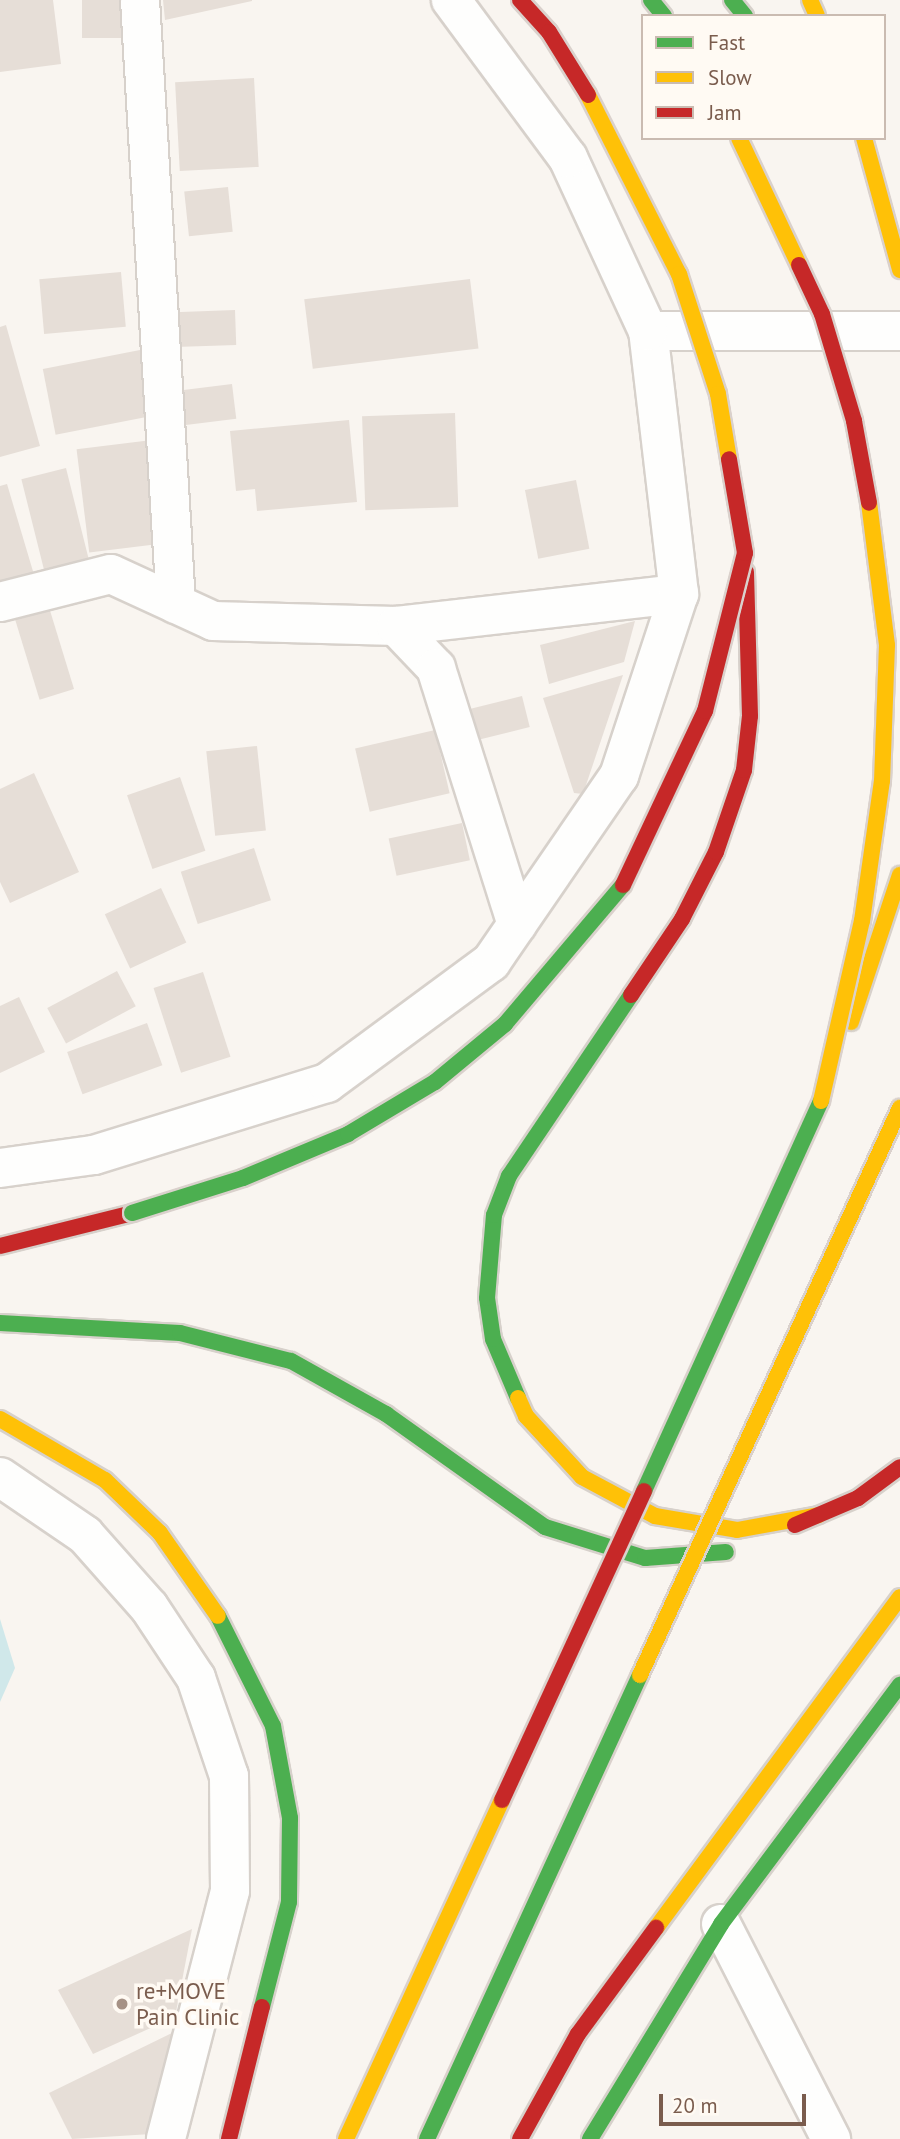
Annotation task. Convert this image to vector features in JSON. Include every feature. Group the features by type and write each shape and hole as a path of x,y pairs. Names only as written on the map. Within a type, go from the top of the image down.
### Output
{"main road":[{"path":"520,0 549,32 622,152 679,274 718,394 745,552 750,716 744,770 716,852 682,919 509,1176 487,1256 493,1339 526,1416 551,1448 617,1499 668,1520 737,1530 819,1515"},
{"path":"732,0 743,14"},
{"path":"740,140 822,314 854,421 887,645 882,781 862,921 818,1113"},
{"path":"852,140 897,188"},
{"path":"865,140 900,270"},
{"path":"0,1246 243,1178 348,1134 435,1082 505,1024 575,950 630,876 705,711 745,552"},
{"path":"346,2139 818,1113 900,875"},
{"path":"427,2139 900,1108"},
{"path":"0,1323 55,1322 180,1333 291,1361 386,1413 545,1527 645,1558 734,1552 858,1498 900,1467"},
{"path":"0,1419 105,1480 160,1533 236,1641 273,1726 290,1818 289,1902 229,2139"},
{"path":"520,2139 578,2034 900,1597"},
{"path":"590,2139 721,1924 900,1685"}],"street":[{"path":"140,0 176,604"},
{"path":"0,1168 94,1155 327,1083 491,962 619,776 679,594 648,331 568,158 451,0"},
{"path":"648,331 900,331"},
{"path":"0,601 111,574 213,621 396,626 679,594"},
{"path":"396,626 436,668 517,925"},
{"path":"0,1477 85,1535 149,1607 196,1678 229,1776 230,1891 166,2139"},
{"path":"721,1924 831,2139"}],"water":[{"path":"0,1619 15,1668 0,1702"}],"building":[{"path":"0,0 53,0 61,64 0,72"},
{"path":"82,0 121,0 121,38 82,38"},
{"path":"163,0 252,0 252,1 165,20"},
{"path":"254,78 259,167 180,171 175,82"},
{"path":"228,187 233,232 189,236 184,192"},
{"path":"121,272 126,327 44,334 39,279"},
{"path":"470,279 479,348 313,369 304,299"},
{"path":"235,310 236,345 175,347 174,312"},
{"path":"6,325 40,446 0,457 0,327"},
{"path":"140,350 153,416 56,435 43,369"},
{"path":"232,384 236,419 174,426 169,392"},
{"path":"455,413 458,507 365,510 362,416"},
{"path":"349,420 357,502 257,511 255,489 236,491 230,431"},
{"path":"152,440 165,543 89,552 77,449"},
{"path":"66,468 91,567 46,578 21,479"},
{"path":"576,480 589,549 538,559 525,490"},
{"path":"7,484 35,578 0,589 0,486"},
{"path":"48,604 74,689 40,700 14,615"},
{"path":"635,621 624,662 549,684 540,645"},
{"path":"623,675 583,794 574,793 543,698"},
{"path":"522,696 530,727 474,741 467,710"},
{"path":"435,730 450,793 370,812 355,748"},
{"path":"257,746 266,831 215,836 206,751"},
{"path":"34,773 79,872 10,903 0,882 0,789"},
{"path":"180,777 205,851 152,869 127,795"},
{"path":"462,823 470,860 397,876 389,839"},
{"path":"254,848 271,900 198,924 181,872"},
{"path":"161,888 186,942 130,969 105,914"},
{"path":"117,971 136,1006 66,1043 47,1008"},
{"path":"203,972 231,1057 181,1073 154,988"},
{"path":"19,997 45,1052 0,1073 0,1006"},
{"path":"147,1023 162,1065 83,1094 67,1052"},
{"name":"re+MOVE Pain Clinic","path":"192,1929 175,2017 93,2054 58,1990"},
{"path":"174,2032 151,2134 72,2139 49,2093"}],"traffic: fast":[{"path":"651,0 662,14"},
{"path":"732,0 743,14"},
{"path":"132,1213 243,1178 348,1134 435,1082 505,1024 623,885"},
{"path":"518,1398 493,1339 487,1298 494,1215 509,1176 631,995"},
{"path":"644,1491 821,1101"},
{"path":"0,1323 180,1333 291,1361 386,1414 545,1527 645,1558 726,1552"},
{"path":"218,1616 273,1726 290,1818 289,1902 262,2007"},
{"path":"427,2139 640,1675"},
{"path":"590,2139 721,1924 900,1685"}],"traffic: slow":[{"path":"810,0 816,14"},
{"path":"588,95 679,274 718,394 729,459"},
{"path":"740,140 799,265"},
{"path":"865,140 900,270"},
{"path":"821,1101 862,921 882,781 887,645 869,503"},
{"path":"851,1022 900,875"},
{"path":"640,1675 900,1108"},
{"path":"518,1398 526,1416 582,1477 655,1516 737,1530 819,1515"},
{"path":"0,1419 105,1480 160,1533 218,1616"},
{"path":"656,1928 900,1597"},
{"path":"346,2139 502,1800"}],"traffic: jam":[{"path":"520,0 549,32 588,95"},
{"path":"799,265 822,314 854,421 869,503"},
{"path":"623,885 705,711 745,553 729,459"},
{"path":"631,995 682,919 716,852 744,770 750,716 746,572"},
{"path":"0,1246 132,1213"},
{"path":"795,1525 858,1498 900,1467"},
{"path":"502,1800 644,1491"},
{"path":"520,2139 578,2034 656,1928"},
{"path":"229,2139 262,2007"}],"place":[{"name":"re+MOVE Pain Clinic","path":"122,2004"}]}
